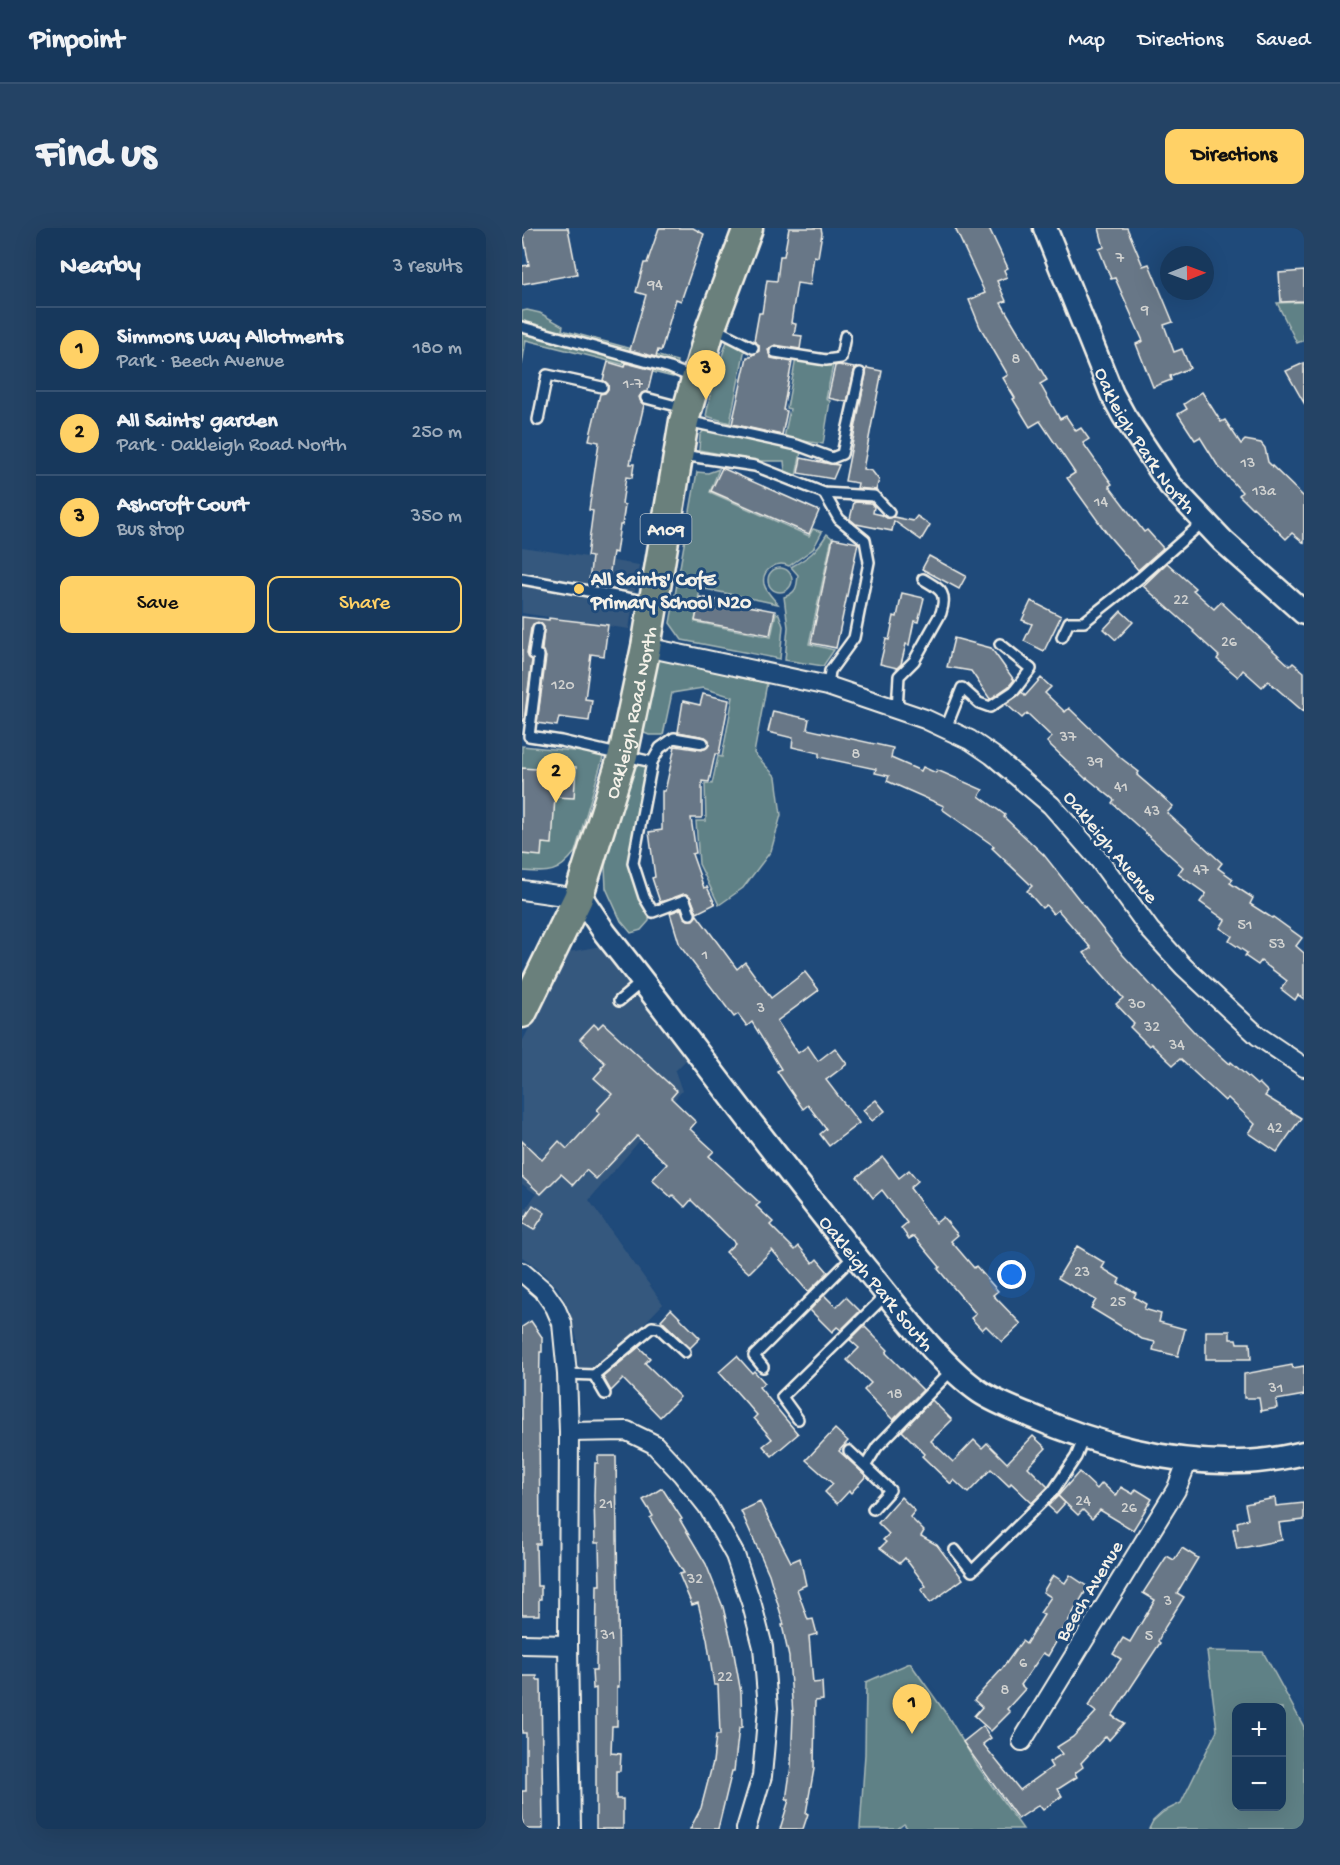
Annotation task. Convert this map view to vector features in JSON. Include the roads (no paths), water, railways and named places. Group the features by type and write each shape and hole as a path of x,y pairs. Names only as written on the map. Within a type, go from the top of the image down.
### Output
{"main road":[{"name":"Oakleigh Road North","path":"524,1005 578,898 623,755 646,647 686,415 711,327 748,228"}],"street":[{"name":"Oakleigh Park North","path":"1045,228 1112,394 1170,485 1204,521 1304,613"},
{"name":"Oakleigh Avenue","path":"646,647 828,686 897,709 970,740 992,755 1050,805 1100,861 1150,930 1184,967 1258,1036 1304,1067"},
{"path":"522,890 578,898"},
{"name":"Oakleigh Park South","path":"578,898 585,903 605,933 760,1137 855,1256 953,1369 981,1392 1034,1418 1084,1437 1139,1451 1188,1460 1240,1462 1278,1459 1304,1453"},
{"path":"522,1272 543,1290 555,1307 562,1323 567,1374 571,1829"},
{"path":"569,1432 627,1431 654,1444 708,1507 735,1555 763,1647 768,1708 762,1776 746,1829"},
{"name":"Beech Avenue","path":"1022,1742 1176,1490 1188,1460"},
{"path":"522,1644 568,1645"}],"lane":[{"path":"522,327 670,368 696,378"},
{"path":"711,327 753,348"},
{"path":"775,352 826,360 841,358 845,336"},
{"path":"646,398 686,415 797,445 832,458 842,454 860,373"},
{"path":"538,420 547,375 602,387"},
{"path":"678,454 754,466 824,493 874,496 889,512"},
{"path":"824,493 839,519 865,540 869,562 854,638 830,671 828,686"},
{"path":"1062,637 1070,622 1084,622 1141,577 1204,521"},
{"path":"522,579 654,603"},
{"path":"897,709 899,676 914,661 944,604 941,590 923,579"},
{"path":"538,629 534,654 539,656 529,736 652,762"},
{"path":"946,728 962,688 979,703 990,707 1014,691 1031,669 1000,644"},
{"path":"690,914 685,900 653,912 644,897 633,863 652,762 660,748 674,738 703,743"},
{"path":"619,1002 643,981"},
{"path":"763,1367 754,1356 855,1256"},
{"path":"798,1419 782,1397 887,1294"},
{"path":"567,1374 594,1375 652,1326 658,1328 685,1352"},
{"path":"866,1465 877,1447 953,1369"},
{"path":"594,1375 605,1394"},
{"path":"955,1550 972,1571 1053,1491 1076,1457 1084,1437"},
{"path":"849,1451 890,1490 873,1509"}],"place":[{"name":"Ashcroft Court","path":"706,400"},
{"name":"All Saints' CofE Primary School N20","path":"579,589"},
{"name":"All Saints' garden","path":"556,803"},
{"name":"Simmons Way Allotments","path":"912,1734"}]}
